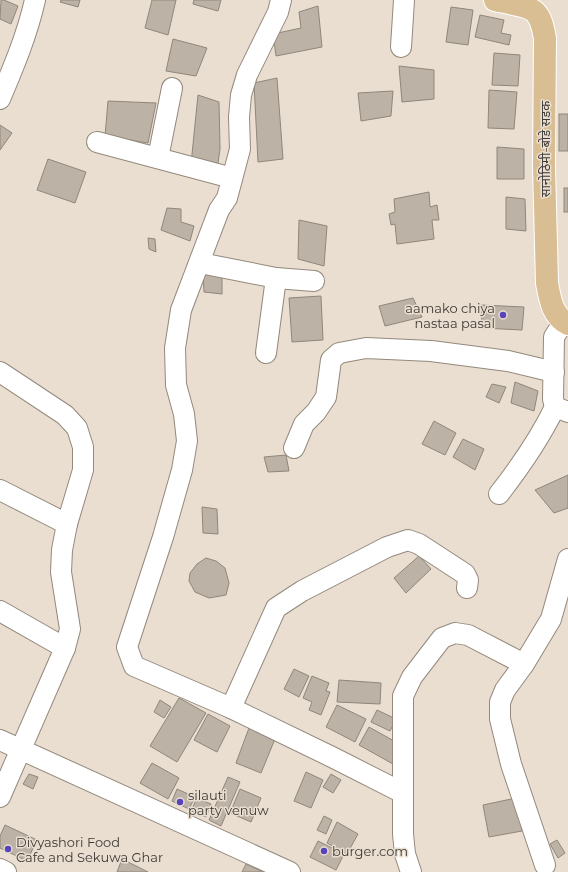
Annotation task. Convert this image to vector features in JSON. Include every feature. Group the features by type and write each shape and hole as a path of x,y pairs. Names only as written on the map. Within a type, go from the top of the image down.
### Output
{"main road":[{"name":"सानोठिमी-बोडे सडक","path":"495,0 521,6 534,11 542,23 545,38 544,166 547,283 550,301 555,312 566,322"}],"street":[{"path":"0,98 20,51 31,18 35,0"},
{"path":"281,0 278,12 247,76 241,95 239,117 240,149 227,198 219,210 182,310 175,348 176,385 184,414 187,441 182,470 163,537 127,647 134,666 231,708 403,793"},
{"path":"401,47 404,0"},
{"path":"158,158 172,88"},
{"path":"97,142 232,178"},
{"path":"200,263 276,278 314,281"},
{"path":"266,353 276,278"},
{"path":"499,494 537,441 562,410 553,399 554,337 566,322"},
{"path":"294,448 304,424 316,412 326,397 331,360 339,353 366,348 431,351 508,361 554,372"},
{"path":"0,372 65,415 77,428 84,447 83,470 67,524 62,550 61,572 70,629 65,648 0,797"},
{"path":"0,490 67,524"},
{"path":"231,708 276,608 302,591 387,546 408,540 419,544 466,574 468,580 467,588"},
{"path":"545,865 511,764 500,719 500,702 505,690 524,664 551,619 568,559"},
{"path":"0,611 65,648"},
{"path":"411,872 405,854 404,841 403,696 412,677 442,638 454,633 468,635 524,664"},
{"path":"0,740 290,872"},
{"path":"0,869 6,872"}],"building":[{"path":"1,0 18,6 11,24 0,19"},
{"path":"61,0 80,0 78,7 60,2"},
{"path":"152,0 176,0 168,35 145,28"},
{"path":"194,0 221,0 218,11 193,4"},
{"path":"318,6 322,47 276,56 273,34 301,28 299,12"},
{"path":"451,7 473,10 468,45 446,42"},
{"path":"480,15 504,20 501,33 511,35 509,45 475,37"},
{"path":"173,39 207,48 196,76 166,71"},
{"path":"494,53 520,55 518,86 492,85"},
{"path":"399,66 434,70 434,99 402,102"},
{"path":"277,78 283,159 258,162 254,83"},
{"path":"489,90 517,92 514,129 488,128"},
{"path":"393,91 391,116 361,121 358,93"},
{"path":"198,95 219,102 220,149 217,170 191,164"},
{"path":"108,101 156,103 148,143 105,136"},
{"path":"559,114 568,114 568,151 559,151"},
{"path":"0,125 12,133 0,150"},
{"path":"497,147 524,149 524,179 497,179"},
{"path":"48,159 86,172 75,203 37,190"},
{"path":"564,188 568,188 568,212 564,212"},
{"path":"429,192 430,207 437,205 439,220 432,220 434,239 397,244 395,224 391,225 389,214 395,212 394,199"},
{"path":"506,197 525,199 526,231 506,229"},
{"path":"167,208 181,209 181,222 194,226 190,241 161,230"},
{"path":"299,220 327,226 324,266 298,259"},
{"path":"148,238 155,239 156,252 149,249"},
{"path":"203,270 222,270 222,294 204,292"},
{"path":"321,296 323,340 292,342 289,298"},
{"path":"413,298 422,317 385,326 379,306"},
{"path":"481,305 524,307 522,330 482,328"},
{"path":"515,382 538,391 534,411 511,403"},
{"path":"492,384 506,387 499,403 486,397"},
{"path":"434,421 456,433 445,455 422,444"},
{"path":"463,439 484,449 475,470 453,457"},
{"path":"286,455 289,471 268,472 264,457"},
{"path":"568,475 568,508 554,513 535,490"},
{"path":"202,507 217,509 218,534 203,533"},
{"path":"419,556 431,569 406,593 394,578"},
{"path":"206,558 216,561 225,568 229,583 226,595 209,598 195,592 189,581 190,573 197,564"},
{"path":"294,669 309,676 299,697 284,689"},
{"path":"312,676 329,683 326,691 330,692 321,715 309,710 312,702 303,698"},
{"path":"339,680 381,683 380,704 337,702"},
{"path":"179,698 206,713 177,762 150,746"},
{"path":"160,700 171,707 164,718 154,712"},
{"path":"337,705 366,719 355,742 326,727"},
{"path":"377,710 396,719 390,731 371,722"},
{"path":"208,714 230,726 217,752 194,740"},
{"path":"369,727 403,746 393,764 359,745"},
{"path":"249,728 275,739 261,773 236,763"},
{"path":"152,763 179,778 168,799 140,783"},
{"path":"306,772 323,780 311,808 294,801"},
{"path":"29,774 38,777 33,789 23,784"},
{"path":"331,774 341,780 333,793 323,787"},
{"path":"228,777 240,782 221,826 209,820"},
{"path":"177,789 195,797 189,809 172,801"},
{"path":"240,789 261,798 251,822 230,813"},
{"path":"197,798 211,804 206,817 191,811"},
{"path":"516,798 522,831 489,837 483,805"},
{"path":"324,816 332,820 326,834 317,830"},
{"path":"337,822 358,834 347,854 327,843"},
{"path":"5,825 37,840 27,861 0,848 0,836"},
{"path":"557,840 565,853 558,858 550,844"},
{"path":"318,841 344,854 336,870 310,857"},
{"path":"122,859 148,872 117,872"},
{"path":"246,864 263,872 242,872"}],"place":[{"name":"aamako chiya nastaa pasal","path":"503,315"},
{"name":"silauti party venuw","path":"180,802"},
{"name":"Divyashori Food Cafe and Sekuwa Ghar","path":"8,849"},
{"name":"burger.com","path":"324,851"}]}
